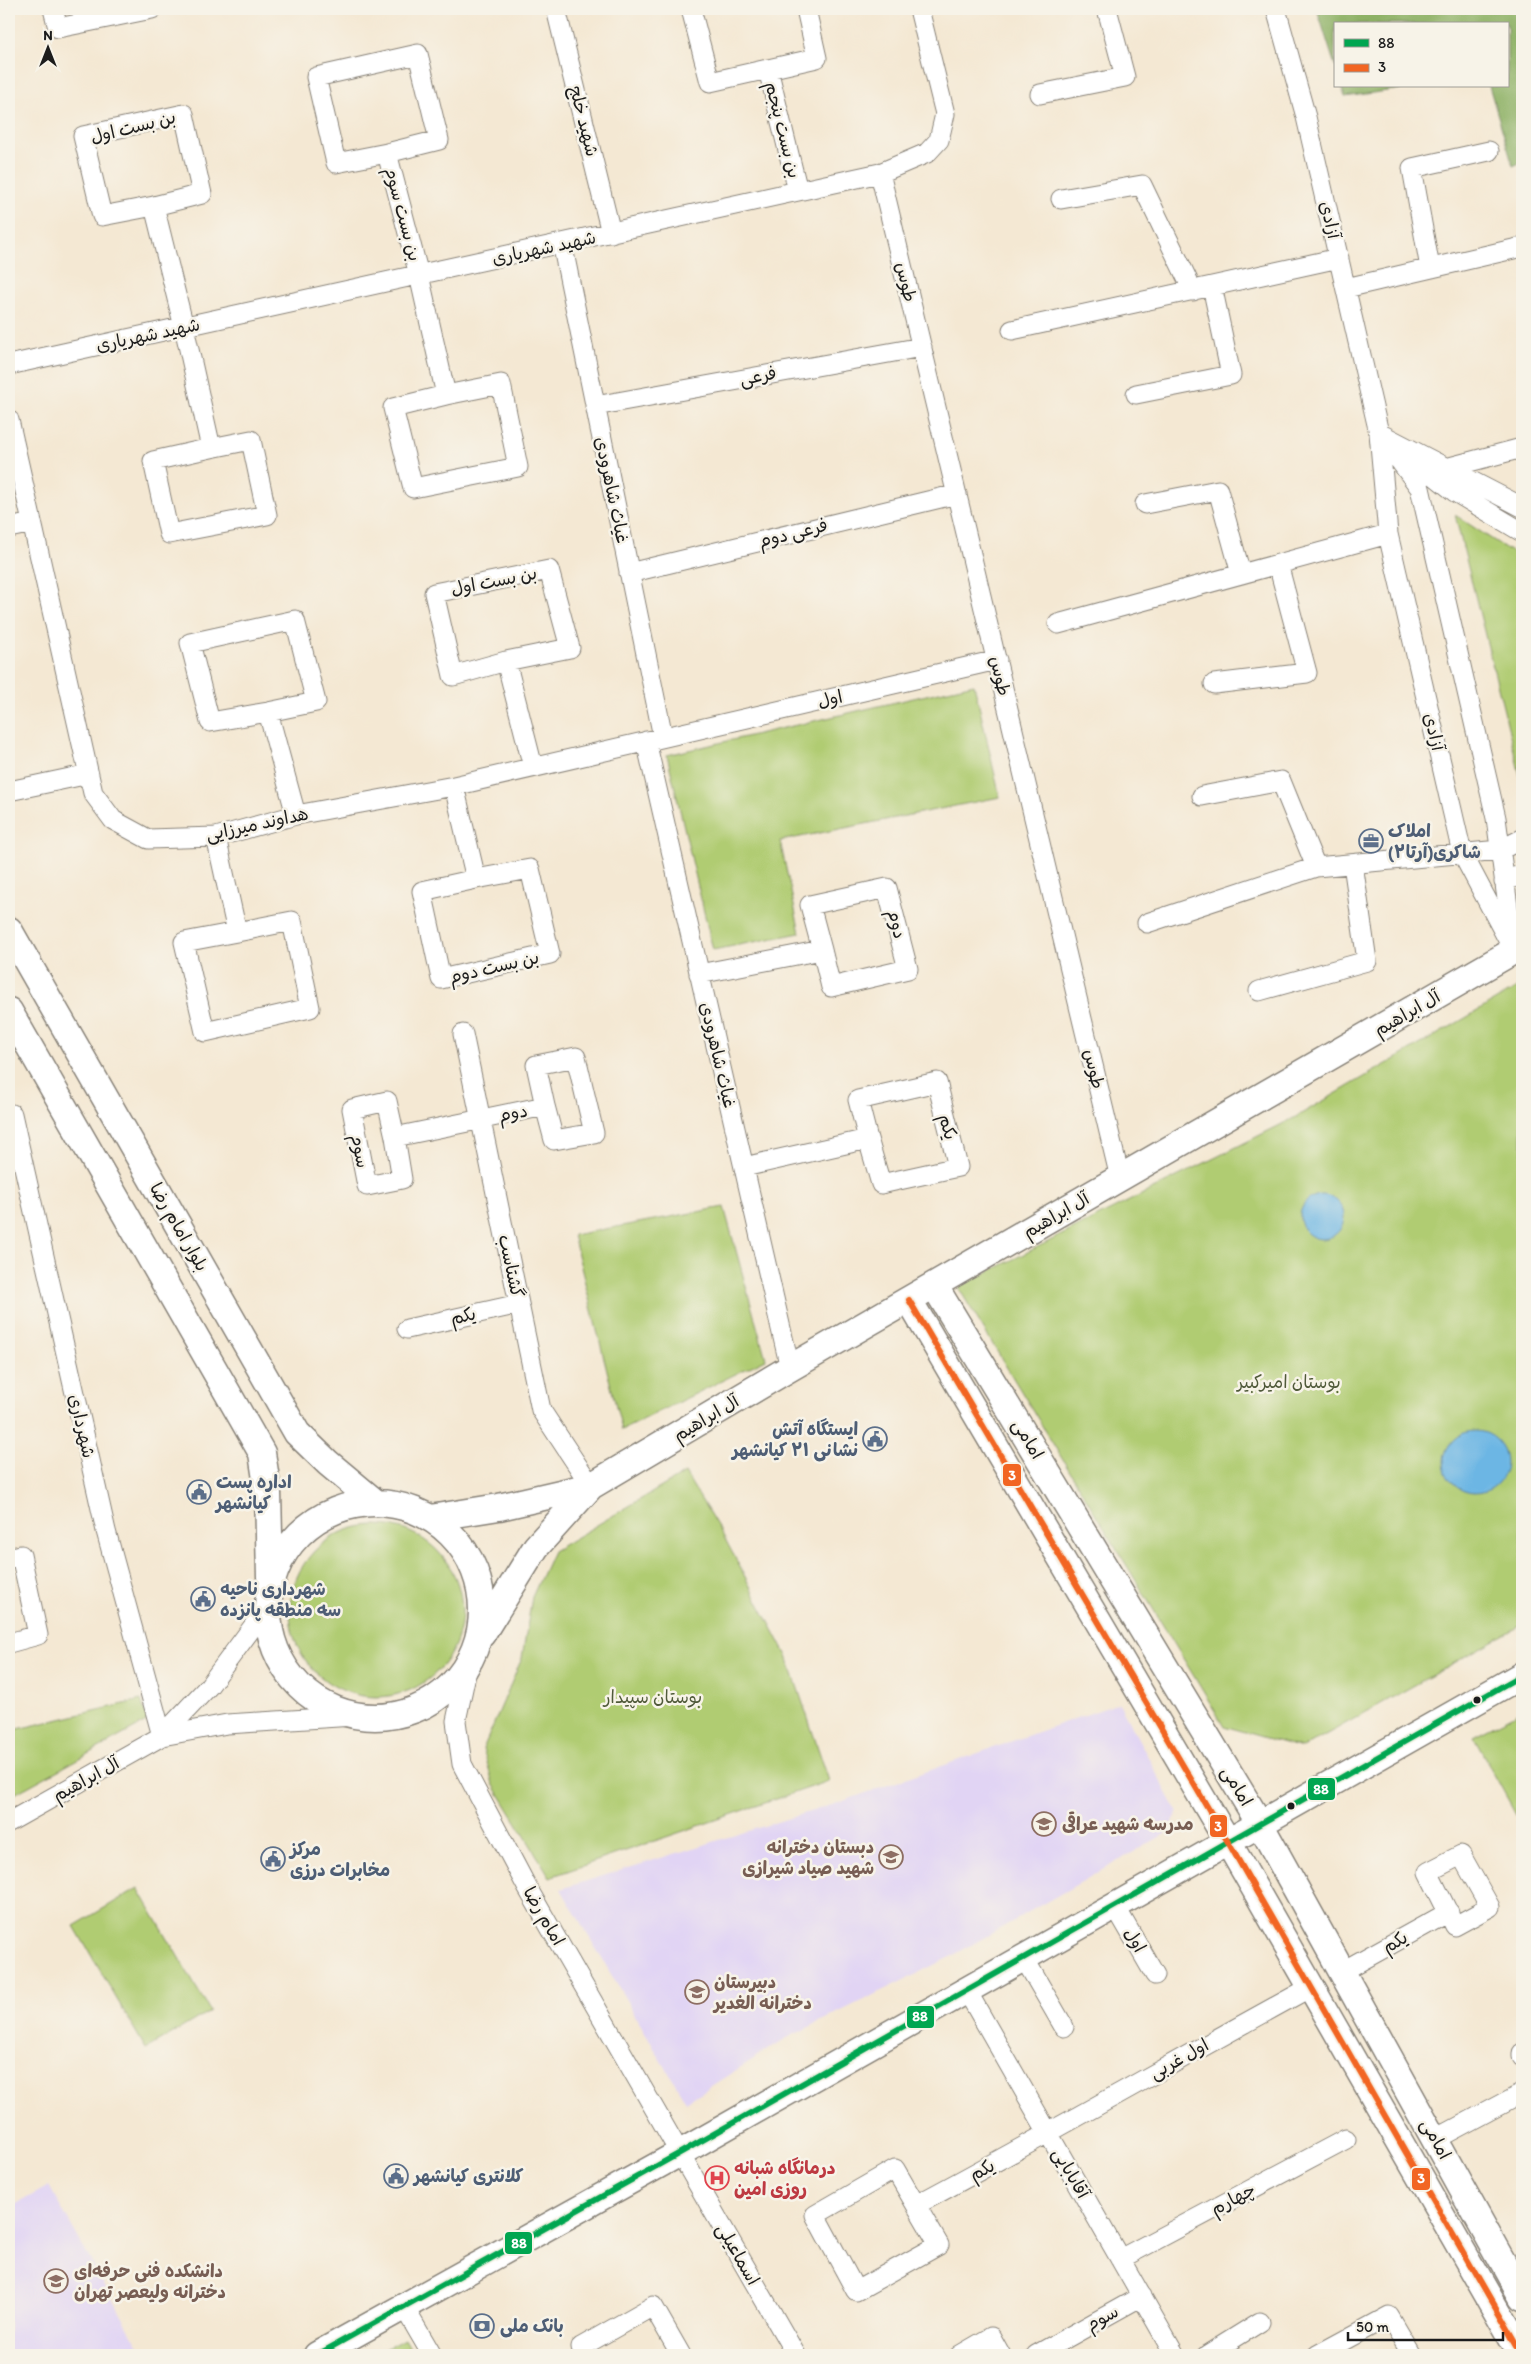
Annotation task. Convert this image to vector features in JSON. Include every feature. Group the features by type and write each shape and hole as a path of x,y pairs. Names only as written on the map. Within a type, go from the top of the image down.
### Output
{"main road":[{"name":"بلوار امام رضا","path":"9,930 297,1433 328,1463 376,1502"},
{"name":"آل ابراهیم","path":"591,1486 790,1368 1518,949"},
{"path":"9,1011 262,1453 268,1492 270,1581 266,1609 270,1639 282,1666 301,1690 326,1707 354,1716 381,1718 398,1715 431,1702 452,1686 468,1665 479,1638 536,1547 591,1486"},
{"name":"امامی","path":"934,1285 1260,1824 1522,2297"},
{"name":"امامی","path":"909,1300 1228,1842 1522,2355"},
{"path":"430,1518 499,1507 591,1486"},
{"path":"270,1581 282,1555 299,1533 322,1516 348,1506 376,1502 404,1507 430,1518 452,1535 469,1557 479,1583 483,1611 479,1638"},
{"path":"317,2355 680,2153 1522,1675"},
{"path":"1311,1987 1341,1972"}],"street":[{"path":"53,9 58,28 152,9"},
{"name":"شهید خلج","path":"556,9 611,233"},
{"name":"بن بست پنجم","path":"691,9 710,82 817,58 806,9"},
{"name":"شهید شهریاری","path":"9,366 880,173 927,153 939,140 944,114 920,9"},
{"path":"1040,94 1125,76 1107,9"},
{"name":"آزادی","path":"1276,9 1306,117 1379,433 1388,534 1462,853 1518,949"},
{"name":"بن بست سوم","path":"418,54 439,140 387,153 336,163 316,77 418,54"},
{"name":"بن بست پنجم","path":"768,69 798,192"},
{"name":"بن بست اول","path":"184,114 202,194 154,206 102,216 83,136 184,114"},
{"path":"1430,268 1412,168 1489,150"},
{"name":"بن بست سوم","path":"387,153 419,275 446,395"},
{"name":"طوس","path":"880,173 1120,1178"},
{"path":"1061,199 1142,185 1193,291"},
{"path":"154,206 211,448"},
{"name":"غیاث شاهرودی","path":"562,244 629,573 654,739 700,974 790,1368"},
{"path":"1346,288 1522,248"},
{"path":"1012,330 1339,258"},
{"path":"1136,394 1232,375 1212,286"},
{"name":"فرعی","path":"595,406 922,347"},
{"path":"501,384 518,467 413,488 393,408 446,395 501,384"},
{"name":"هداوند میرزایی","path":"9,420 93,793 113,820 148,839 216,837 296,815 454,786 654,739"},
{"path":"1379,433 1522,507"},
{"path":"1379,433 1456,492 1522,532"},
{"name":"آزادی","path":"1379,433 1420,488 1494,809 1504,882 1518,949"},
{"path":"251,440 267,516 169,534 153,461 211,448 251,440"},
{"path":"1446,468 1522,448"},
{"path":"1145,504 1218,490 1241,574"},
{"name":"فرعی دوم","path":"629,573 957,494"},
{"path":"9,528 32,523"},
{"path":"1058,624 1388,534"},
{"path":"1214,684 1306,673 1278,564"},
{"name":"بن بست اول","path":"549,570 570,648 506,662 453,676 434,593 549,570"},
{"path":"295,620 316,702 268,712 210,722 190,643 295,620"},
{"name":"اول","path":"654,739 996,660"},
{"path":"506,662 533,767"},
{"path":"268,712 296,815"},
{"path":"9,791 89,774"},
{"path":"1202,796 1281,781 1316,867"},
{"path":"454,786 476,879"},
{"path":"216,837 237,932"},
{"path":"1147,924 1316,867 1500,850 1522,839"},
{"path":"1259,991 1367,961 1353,864"},
{"name":"بن بست دوم","path":"530,869 550,954 442,979 422,891 476,879 530,869"},
{"path":"1504,882 1522,874"},
{"name":"دوم","path":"888,888 908,969 831,987 822,950 810,905 888,888"},
{"path":"292,921 310,1008 205,1032 184,942 237,932 292,921"},
{"path":"700,974 822,950"},
{"name":"گشتاسب","path":"463,1034 541,1410 591,1486"},
{"name":"دوم","path":"576,1057 594,1133 554,1140 545,1106 536,1065 576,1057"},
{"name":"یکم","path":"938,1082 958,1167 881,1184 868,1139 858,1100 938,1082"},
{"name":"دوم","path":"480,1119 545,1106"},
{"name":"شهرداری","path":"12,1114 106,1531 162,1736"},
{"name":"سوم","path":"394,1137 480,1119"},
{"path":"744,1167 868,1139"},
{"name":"یکم","path":"408,1329 519,1304"},
{"path":"9,1558 21,1554 38,1635 9,1643"},
{"path":"162,1736 209,1686 266,1609"},
{"name":"امام رضا","path":"468,1665 456,1721 462,1764 528,1889 680,2153"},
{"path":"162,1736 227,1724 354,1716"},
{"name":"آل ابراهیم","path":"9,1822 162,1736"},
{"name":"اول","path":"1115,1906 1155,1975"},
{"name":"یکم","path":"1341,1972 1449,1912"},
{"path":"1024,1958 1064,2027"},
{"name":"اول غربی","path":"1049,2134 1141,2080 1311,1987"},
{"name":"آقابابایی","path":"967,1991 1176,2355"},
{"path":"1436,2140 1522,2093"},
{"name":"یکم","path":"916,2205 1049,2134"},
{"name":"چهارم","path":"1120,2259 1346,2139"},
{"name":"اسماعیلی","path":"680,2153 796,2355"},
{"path":"895,2169 916,2205 940,2246 856,2291 815,2215 895,2169"},
{"name":"سوم","path":"1036,2355 1142,2296"},
{"path":"586,2355 581,2347 653,2306 681,2355"},
{"path":"404,2307 432,2355"},
{"path":"1317,2355 1389,2316 1412,2355"},
{"path":"1207,2355 1260,2322"},
{"path":"960,2355 991,2337 1001,2355"}],"shaded area":[{"path":"1119,1703 1178,1813 1165,1834 952,1956 785,2039 686,2102 561,1889 838,1803"},
{"name":"دانشکده فنی حرفه‌ای دخترانه ولیعصر تهران","path":"49,2186 144,2355 9,2355 9,2208"}],"green space":[{"path":"1317,9 1522,9 1522,162 1513,166 1490,88 1508,88 1508,22 1334,22 1334,63"},
{"path":"1342,88 1408,88 1345,97"},
{"path":"1455,515 1522,559 1522,783"},
{"path":"974,684 1000,797 780,841 800,933 713,950 667,755"},
{"name":"بوستان امیرکبیر","path":"1522,985 1522,1625 1302,1748 1224,1726 958,1287 1294,1118"},
{"path":"724,1207 766,1359 622,1430 573,1235"},
{"name":"بوستان سپیدار","path":"685,1473 724,1537 787,1656 829,1781 550,1877 493,1784 483,1749 522,1658 532,1597 553,1551"},
{"path":"384,1525 401,1528 417,1535 431,1544 443,1556 459,1586 462,1611 461,1628 456,1644 443,1666 431,1678 401,1694 368,1697 351,1694 335,1687 321,1678 309,1666 293,1636 290,1603 293,1586 300,1570 309,1556 321,1544 351,1528"},
{"path":"141,1700 148,1721 9,1797 9,1731"},
{"path":"1522,1711 1522,1825 1473,1736"},
{"path":"138,1888 210,2011 146,2049 74,1926"},
{"path":"404,2339 413,2355 374,2355"}],"water":[{"path":"1322,1195 1334,1199 1340,1205 1344,1217 1340,1229 1334,1235 1322,1239 1310,1235 1304,1229 1300,1217 1304,1205 1310,1199"},
{"path":"1475,1431 1487,1433 1497,1440 1504,1450 1506,1462 1504,1474 1497,1484 1487,1491 1475,1493 1463,1491 1453,1484 1446,1474 1444,1462 1446,1450 1453,1440 1463,1433"}],"transit line":[{"name":"3","path":"909,1300 1228,1842 1522,2355"},
{"name":"88","path":"317,2355 680,2153 1522,1675"}],"place":[{"name":"املاک شاکری(آرتا۲)","path":"1371,841"},
{"name":"ایستگاه آتش نشانی ۲۱ کیانشهر","path":"875,1439"},
{"name":"اداره پست کیانشهر","path":"199,1492"},
{"name":"شهرداری ناحیه سه منطقه پانزده","path":"203,1599"},
{"name":"مدرسه شهید عراقی","path":"1044,1824"},
{"name":"دبستان دخترانه شهید صیاد شیرازی","path":"891,1857"},
{"name":"مرکز مخابرات درزی","path":"273,1859"},
{"name":"دبیرستان دخترانه الغدیر","path":"697,1992"},
{"name":"کلانتری کیانشهر","path":"396,2176"},
{"name":"درمانگاه شبانه روزی امین","path":"717,2178"},
{"name":"دانشکده فنی حرفه‌ای دخترانه ولیعصر تهران","path":"56,2281"},
{"name":"بانک ملی","path":"482,2326"}]}
